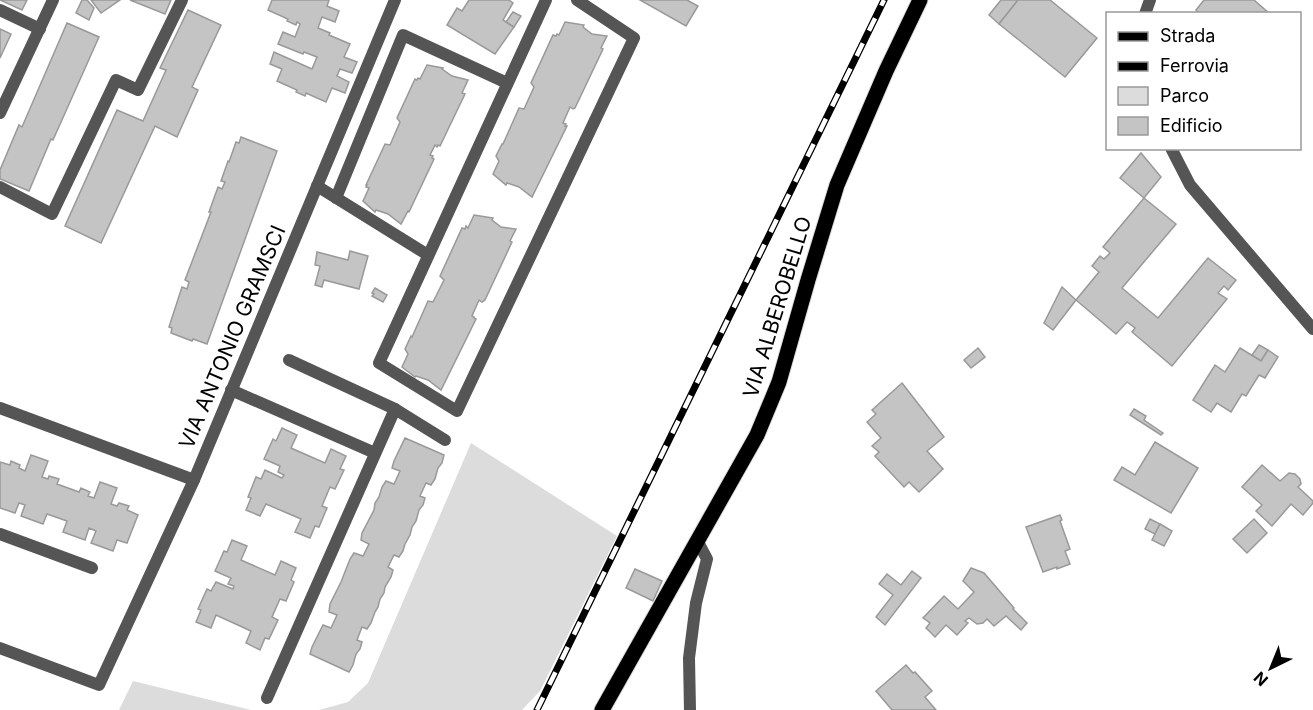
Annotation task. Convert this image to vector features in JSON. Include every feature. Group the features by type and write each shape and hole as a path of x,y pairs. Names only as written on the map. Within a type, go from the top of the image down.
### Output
{"main road":[{"name":"VIA ALBEROBELLO","path":"602,710 757,435 779,382 837,185 886,71 920,0"}],"street":[{"path":"0,113 53,0"},
{"path":"0,187 52,214 116,80 138,90 182,0"},
{"name":"VIA ANTONIO GRAMSCI","path":"0,648 99,685 194,480 395,0"},
{"path":"546,0 378,363 457,411 634,38 577,0"},
{"path":"0,10 40,29"},
{"path":"336,198 403,35 507,84"},
{"path":"1172,150 1190,185 1313,329"},
{"path":"317,186 428,255"},
{"path":"289,360 394,409 445,440"},
{"path":"231,390 375,453"},
{"path":"0,408 194,480"},
{"path":"267,698 394,409"},
{"path":"0,534 93,568"},
{"path":"690,710 689,658 696,603 707,559 697,540"}],"green space":[{"path":"471,443 617,536 540,691 522,710 319,710 348,702 368,683"},
{"path":"133,681 251,710 119,710"}],"building":[{"path":"0,0 27,0 22,10"},
{"path":"82,0 87,0 94,8 89,20 76,13"},
{"path":"91,0 120,0 101,13"},
{"path":"130,0 171,0 165,14"},
{"path":"272,0 329,0 327,6 339,11 335,22 322,17 318,28 350,44 344,57 357,62 352,73 340,69 337,76 349,82 345,93 332,88 326,102 306,93 305,96 277,81 282,69 270,64 274,52 312,69 317,57 278,44 283,32 295,37 300,24 297,22 296,25 268,10"},
{"path":"469,0 509,0 513,3 503,20 514,27 495,54 447,25 457,8 462,11"},
{"path":"640,0 687,0 698,6 686,26"},
{"path":"1001,0 1018,0 999,24 989,15"},
{"path":"1018,0 1050,0 1097,38 1065,77 999,24"},
{"path":"1204,0 1254,0 1268,12 1198,12 1196,10"},
{"path":"188,10 221,25 192,87 198,90 177,137 155,126 101,243 65,226 117,110 143,121 166,70 160,68"},
{"path":"513,12 521,16 514,27 506,22"},
{"path":"565,22 584,25 583,27 592,34 607,36 575,108 570,107 563,123 567,126 532,197 519,187 507,183 506,185 493,174 499,161 496,156 519,108 524,109 534,87 531,83 553,35 559,35"},
{"path":"67,23 99,37 29,191 0,179 0,170 19,125 22,127"},
{"path":"0,29 11,34 0,58"},
{"path":"427,65 443,68 452,76 468,80 462,93 465,94 440,146 435,145 430,155 434,159 401,224 388,214 376,210 375,212 363,201 369,188 366,185 385,144 390,145 400,122 397,118 415,79 420,79"},
{"path":"241,137 277,151 207,344 193,339 192,341 171,333 172,328 169,327 182,287 187,289 189,282 185,280 218,187 222,189 225,182 221,181 228,161 236,142 239,143"},
{"path":"1141,153 1161,177 1144,198 1120,178"},
{"path":"1144,198 1176,224 1122,288 1158,318 1208,258 1236,280 1228,290 1224,286 1218,293 1227,299 1172,366 1132,332 1135,328 1127,322 1116,334 1076,300 1099,272 1092,266 1100,256 1104,259 1110,253 1103,247"},
{"path":"474,215 493,218 492,220 501,227 516,229 485,300 482,302 479,300 472,316 476,319 441,390 428,380 415,377 402,367 408,354 405,349 428,301 433,302 444,280 440,276 462,228 465,229 466,226 468,228"},
{"path":"350,251 368,256 359,289 324,280 322,287 315,285 320,266 315,265 317,252 348,260"},
{"path":"1062,287 1076,300 1053,330 1044,323"},
{"path":"375,288 387,295 383,302 372,296"},
{"path":"1259,345 1268,350 1261,361 1252,355"},
{"path":"978,348 985,357 971,368 964,360"},
{"path":"1240,348 1261,361 1268,350 1278,357 1265,378 1259,375 1246,396 1242,394 1231,412 1217,403 1211,412 1193,400 1215,365 1225,372"},
{"path":"902,383 944,437 927,451 943,469 919,492 909,482 904,487 875,456 879,452 872,446 881,438 867,422 876,414 872,410"},
{"path":"1134,409 1146,416 1144,420 1163,433 1161,435 1130,415"},
{"path":"282,428 297,435 291,448 325,463 331,449 346,456 340,469 344,470 335,489 330,487 322,506 327,508 319,527 315,526 310,538 295,532 301,519 266,504 260,516 246,510 251,498 248,497 256,477 261,479 265,470 282,478 284,475 278,472 280,466 264,459 273,439 276,441"},
{"path":"405,438 444,455 435,479 431,485 426,483 420,496 425,498 423,505 403,551 399,557 394,555 388,567 393,570 391,577 371,623 367,629 362,627 357,640 362,642 360,649 349,672 310,654 323,625 331,628 337,615 329,612 330,604 350,559 354,553 363,556 369,544 361,540 362,533 374,510 382,487 386,481 394,484 400,471 392,468"},
{"path":"1155,442 1198,468 1171,513 1114,480 1122,467 1135,475"},
{"path":"31,455 48,461 42,477 48,479 49,476 59,479 57,484 79,492 81,488 90,492 88,496 94,498 100,482 117,488 111,504 117,506 119,503 129,506 127,510 138,515 127,543 117,540 113,551 91,543 96,531 89,528 85,540 63,532 67,521 47,514 43,524 21,516 25,505 19,503 15,513 0,508 0,462 10,465 11,461 20,465 19,468 25,471"},
{"path":"1262,465 1280,481 1289,473 1295,474 1300,479 1301,484 1298,487 1313,501 1303,515 1291,504 1272,526 1256,511 1262,505 1242,487"},
{"path":"1060,515 1070,549 1065,551 1070,564 1043,572 1026,527"},
{"path":"1150,519 1160,524 1155,534 1145,529"},
{"path":"1254,519 1267,533 1247,553 1233,539"},
{"path":"1160,524 1172,531 1164,546 1152,540"},
{"path":"232,540 247,546 241,560 275,575 281,561 296,568 291,580 294,582 286,601 280,599 272,617 278,620 269,639 265,638 260,650 246,643 251,631 216,615 211,628 196,622 201,610 198,609 207,589 211,591 216,582 233,589 234,586 228,584 231,578 215,571"},
{"path":"971,568 984,573 1027,623 1021,630 1006,616 994,626 987,619 977,624 969,618 965,621 968,623 957,635 946,625 935,637 926,628 930,623 923,618 944,596 958,609 974,592 963,581"},
{"path":"635,569 662,581 653,601 626,588"},
{"path":"912,571 921,578 885,625 876,617 893,595 879,584 887,574 901,585"},
{"path":"906,665 932,691 925,697 936,710 892,710 876,691"}],"railway":[{"path":"537,710 884,0"}]}
